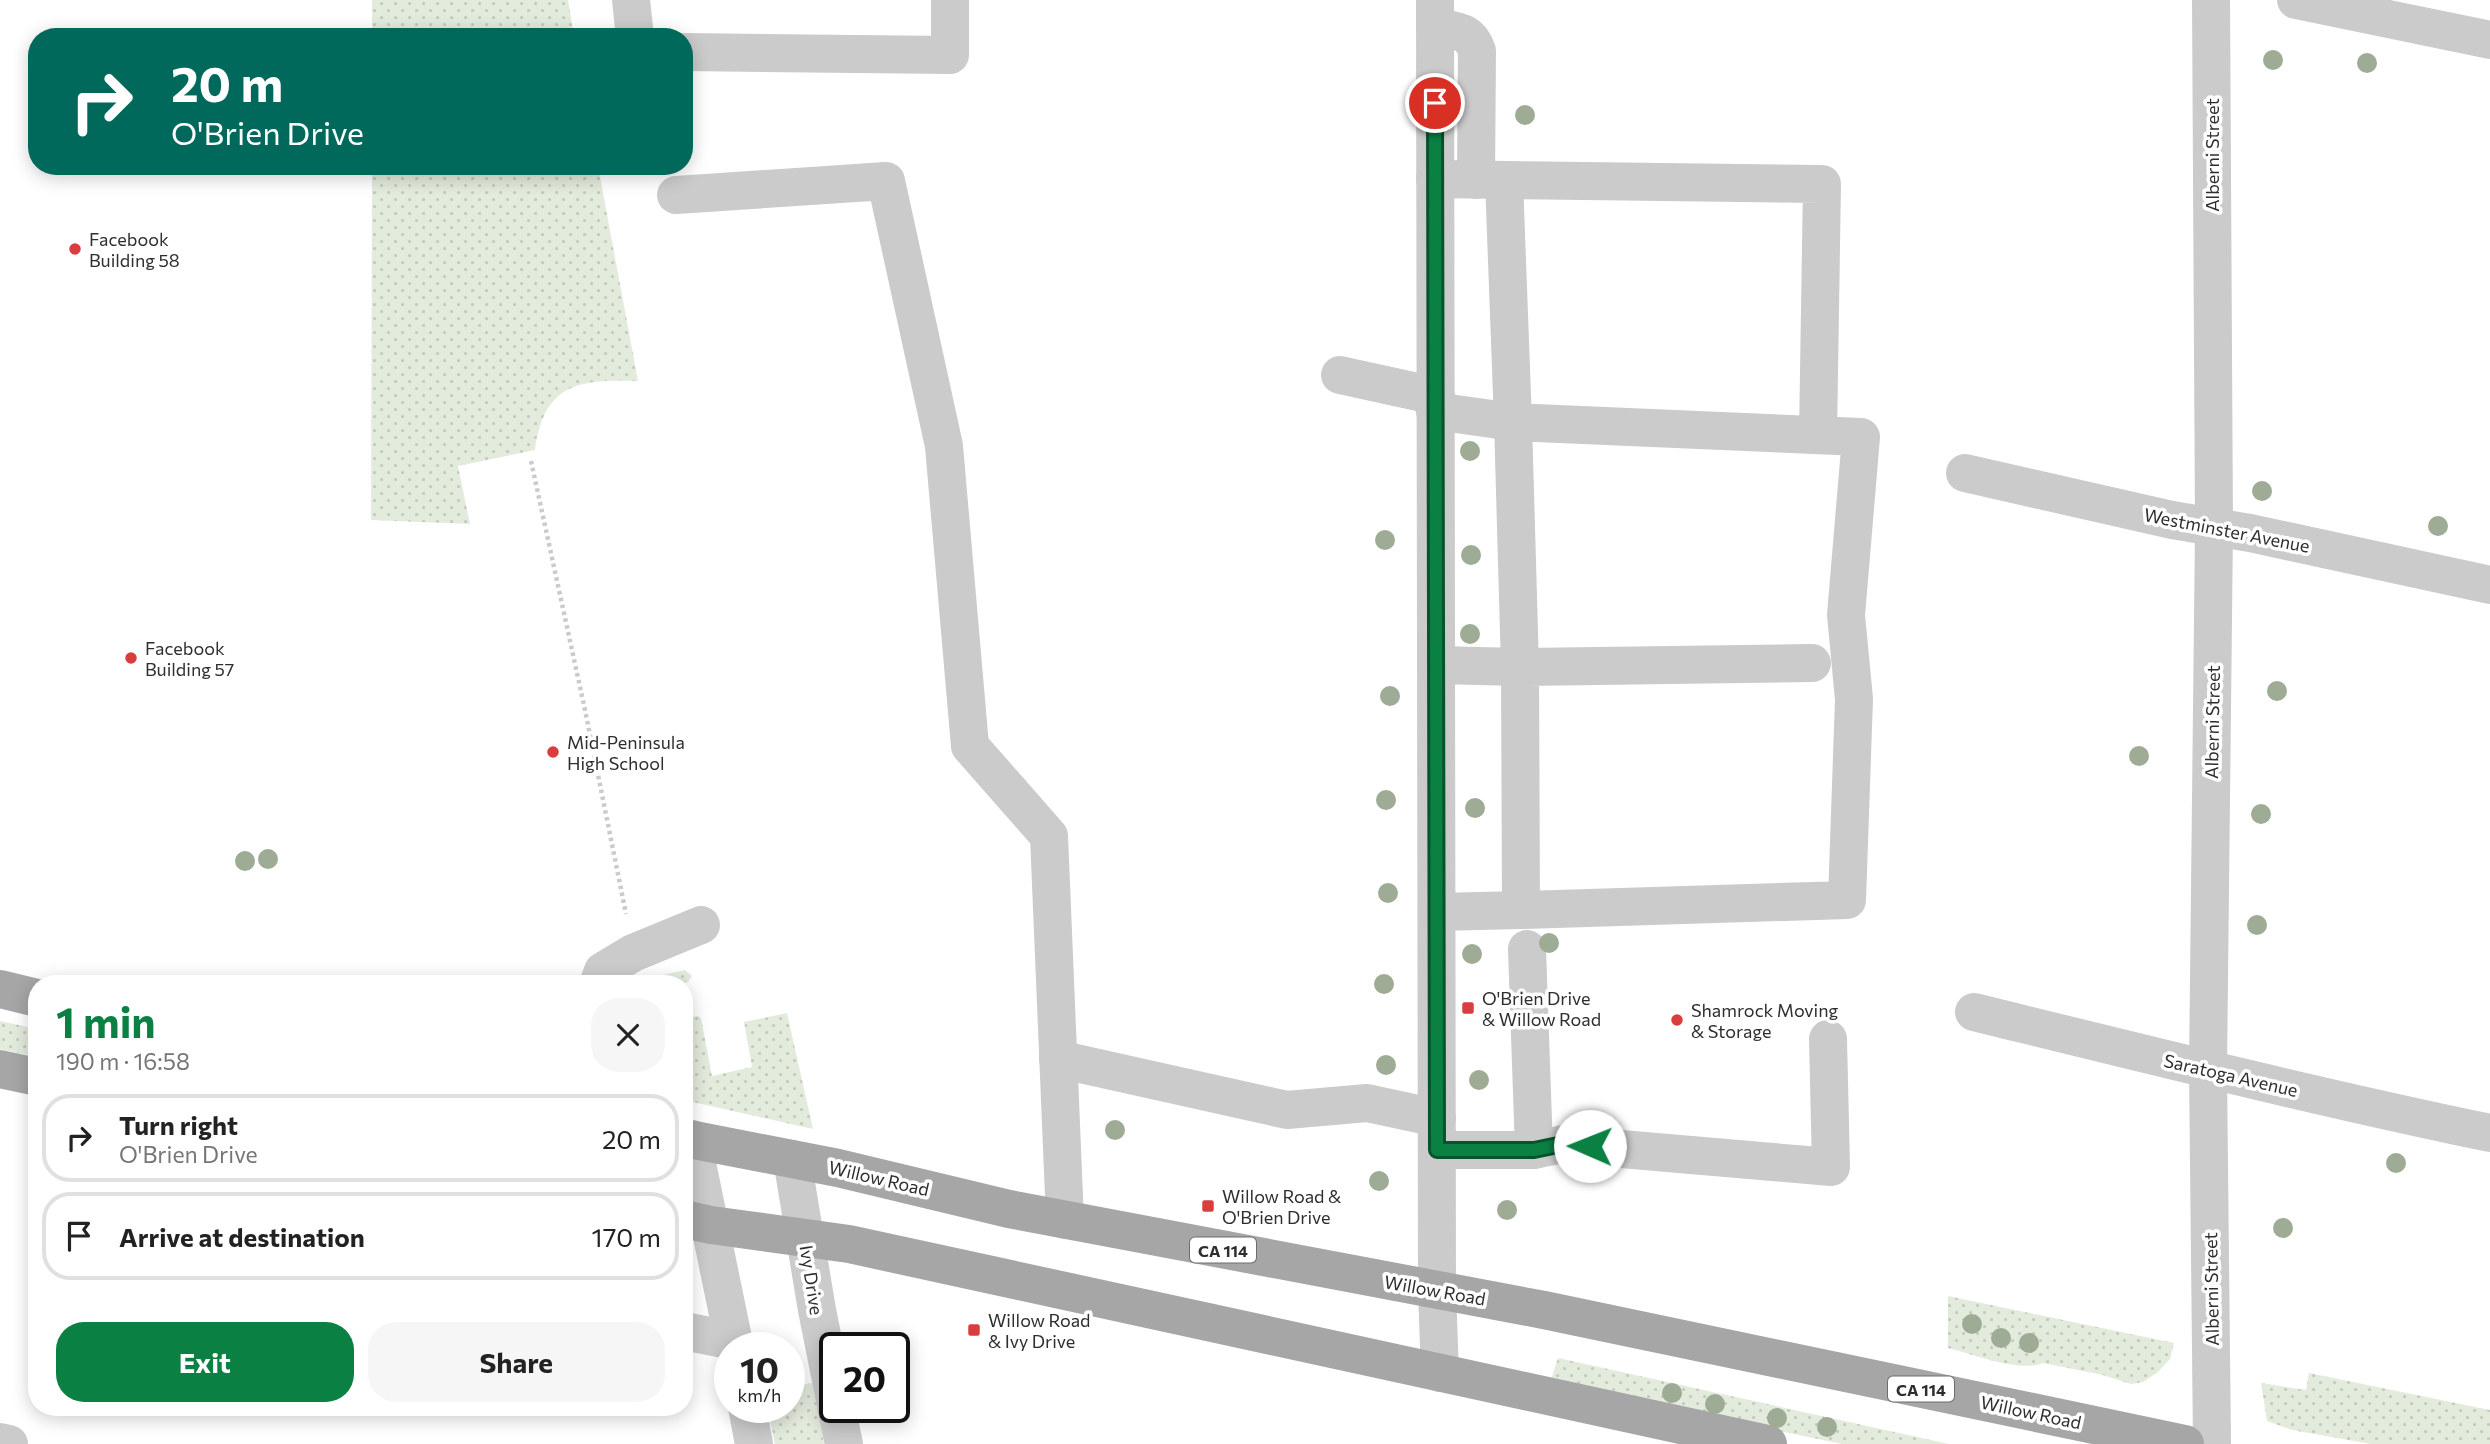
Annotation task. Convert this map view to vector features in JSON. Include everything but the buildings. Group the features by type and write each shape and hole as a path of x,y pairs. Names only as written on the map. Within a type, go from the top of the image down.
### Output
{"main road":[{"path":"0,989 28,996"},
{"path":"0,1069 28,1075"},
{"name":"Willow Road","path":"693,1139 1065,1220 1544,1310 2185,1444"},
{"path":"698,1222 849,1244 1768,1444"}],"street":[{"path":"632,0 634,28"},
{"path":"693,52 950,55 950,0"},
{"name":"Alberni Street","path":"2211,0 2214,528 2208,1070 2212,1444"},
{"path":"2297,0 2490,40"},
{"path":"1435,14 1437,1290 1440,1373"},
{"path":"1435,14 1474,40 1490,180 1513,422 1520,667 1521,910"},
{"path":"1435,178 1822,184 1818,435"},
{"path":"676,195 886,181 944,446 970,746 1049,836 1065,1220"},
{"path":"1340,375 1435,403 1513,422 1861,437 1846,615 1854,699 1847,900 1437,912"},
{"name":"Westminster Avenue","path":"1965,473 2490,585"},
{"path":"1436,665 1520,667 1812,663"},
{"path":"601,975 603,971 634,953 701,925"},
{"path":"1527,949 1534,1150"},
{"name":"Saratoga Avenue","path":"1974,1012 2208,1070 2422,1120 2490,1133"},
{"path":"1058,1059 1287,1110 1367,1103 1437,1134 1534,1150 1563,1144 1831,1167 1828,1039"},
{"name":"Ivy Drive","path":"792,1159 822,1332"},
{"path":"693,1180 698,1222 731,1332"},
{"path":"693,1333 714,1339"},
{"path":"750,1423 754,1444"},
{"path":"839,1423 844,1444"},
{"path":"0,1442 9,1444"}],"path":[{"path":"531,461 588,723 634,953"}],"shaded area":[{"path":"372,0 568,0 573,28 372,28"},
{"path":"372,175 600,175 638,381 582,384 568,390 556,398 547,411 535,450 458,466 470,524 371,520"},
{"path":"685,970 691,975 663,975"},
{"path":"787,1013 813,1129 693,1102 693,1017 701,1018 712,1076 752,1067 744,1022"},
{"path":"0,1021 28,1027 28,1055 0,1049"},
{"path":"1948,1296 2174,1343 2170,1359 2158,1372 2143,1382 2131,1384 2103,1375 2043,1363 2022,1366 1996,1362 1948,1348"},
{"path":"1558,1358 1949,1444 1842,1444 1550,1383"},
{"path":"2309,1373 2490,1410 2490,1444 2371,1444 2292,1430 2267,1421 2261,1383 2306,1390"},
{"path":"813,1383 824,1444 775,1444 770,1423 805,1423 805,1384"}],"place":[{"name":"Facebook Building 58","path":"75,249"},
{"name":"Facebook Building 57","path":"131,658"},
{"name":"Mid-Peninsula High School","path":"553,752"},
{"name":"O'Brien Drive & Willow Road","path":"1468,1008"},
{"name":"Shamrock Moving & Storage","path":"1677,1020"},
{"name":"Willow Road & O'Brien Drive","path":"1208,1206"},
{"name":"Willow Road & Ivy Drive","path":"974,1330"}],"route":[{"path":"1435,103 1437,1150 1534,1150 1563,1144 1590,1146"}]}
